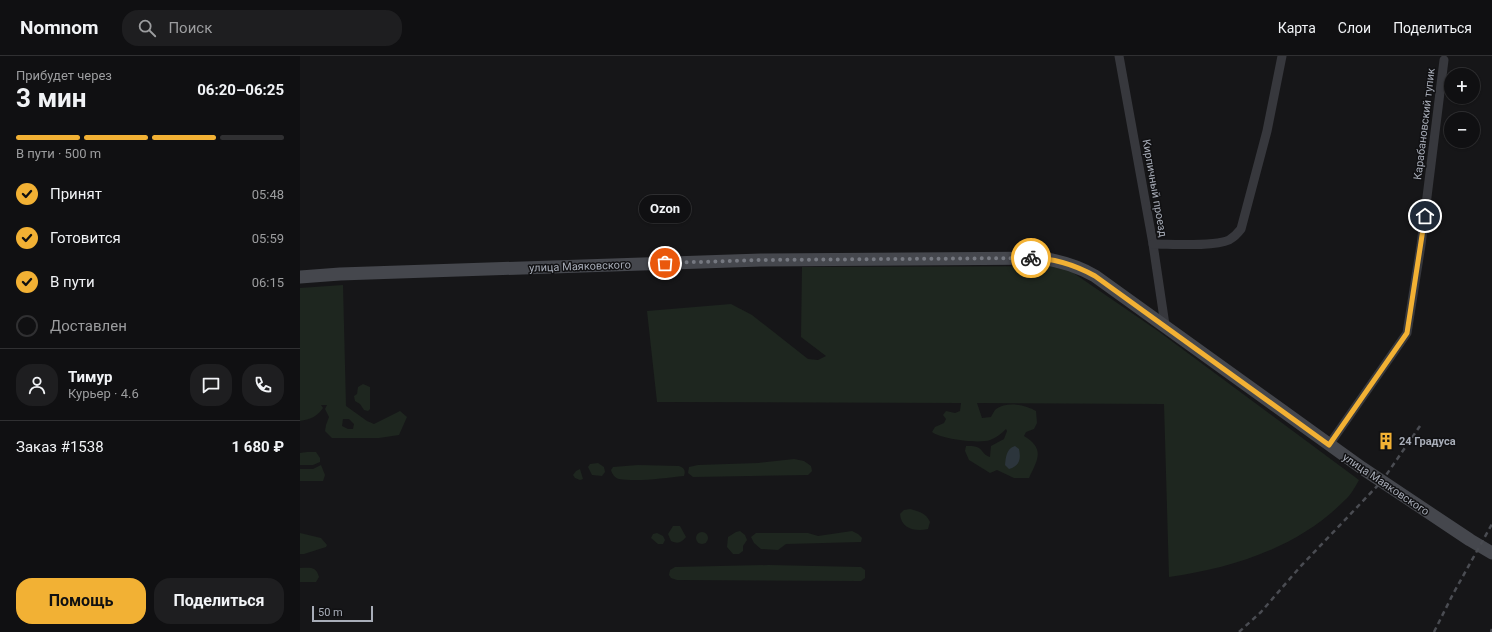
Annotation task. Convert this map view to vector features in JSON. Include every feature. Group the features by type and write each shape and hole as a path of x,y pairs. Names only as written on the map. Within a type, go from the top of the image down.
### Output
{"street":[{"name":"Кирпичный проезд","path":"1119,56 1153,244 1164,325"},
{"path":"1153,244 1203,244 1228,240 1237,235 1241,229 1267,131 1282,56"},
{"name":"Карабановский тупик","path":"1329,445 1407,333 1422,245 1444,60"},
{"name":"улица Маяковского","path":"300,277 347,274 761,260 1041,258 1062,261 1081,268 1095,276 1329,445 1470,540 1492,553"}],"shaded area":[{"path":"1050,266 1072,272 1158,331 1359,480 1351,493 1327,516 1307,531 1286,543 1264,553 1217,568 1169,577 1164,404 977,403 982,418 991,417 996,409 1005,405 1022,406 1036,411 1037,423 1034,429 1026,432 1024,436 1035,445 1038,455 1037,460 1029,478 1014,478 997,470 990,473 969,460 965,451 966,446 972,446 979,448 990,457 991,446 1004,439 1007,431 1006,429 992,439 985,441 951,439 932,432 935,427 944,423 946,419 943,415 946,411 955,413 960,411 961,403 657,402 647,311 731,304 752,315 808,359 818,360 826,356 801,337 802,267"},
{"path":"343,285 346,406 367,421 374,424 400,411 407,417 399,435 379,438 332,438 325,431 329,417 325,409 327,405 321,405 323,408 316,416 300,421 300,288","holes":["343,419 349,419 354,424 353,429 348,429 342,426"]},
{"path":"363,384 370,387 370,409 368,411 364,410 360,404 355,401 354,396 357,394 358,387"},
{"path":"1015,446 1019,449 1020,459 1018,464 1009,469 1005,465 1006,456 1008,451"},
{"path":"316,452 320,458 320,462 313,465 300,465 300,453"},
{"path":"794,459 804,461 811,466 812,471 808,475 693,477 688,473 689,467 698,465 758,463"},
{"path":"598,463 604,467 605,472 602,476 592,475 588,467 590,464"},
{"path":"321,465 325,475 323,481 300,481 300,469 313,469"},
{"path":"638,465 679,466 684,470 685,474 684,476 660,479 626,480 616,478 611,470 613,467"},
{"path":"580,469 583,479 580,480 575,478 573,475"},
{"path":"910,509 920,512 927,517 930,522 928,529 914,530 903,523 900,514 904,510"},
{"path":"673,526 680,526 686,537 681,542 678,543 671,541 668,534"},
{"path":"740,531 745,535 747,540 743,546 743,551 739,554 733,554 727,547 728,537"},
{"path":"852,531 862,538 861,542 786,544 778,550 761,549 754,543 751,537 756,533 808,533 818,536"},
{"path":"700,532 704,532 708,538 704,544 700,544 696,540 696,536"},
{"path":"300,533 321,538 327,545 326,547 300,554"},
{"path":"657,533 663,536 665,540 663,544 658,544 651,538 653,534"},
{"path":"769,565 861,567 865,570 865,578 861,581 677,580 671,578 669,575 670,570 675,567"},
{"path":"300,568 314,569 318,573 319,577 316,582 300,582"}],"railway":[{"path":"1239,632 1261,612 1300,567 1382,481 1420,426"},
{"path":"1434,632 1453,594 1492,524"}],"way so far":[{"path":"665,263 761,260 1031,258"}],"place":[{"name":"Ozon","path":"665,263"},
{"name":"24 Градуса","path":"1386,441"}],"route":[{"path":"1031,258 1062,261 1081,268 1095,276 1329,445 1407,333 1422,245 1425,216"}]}
